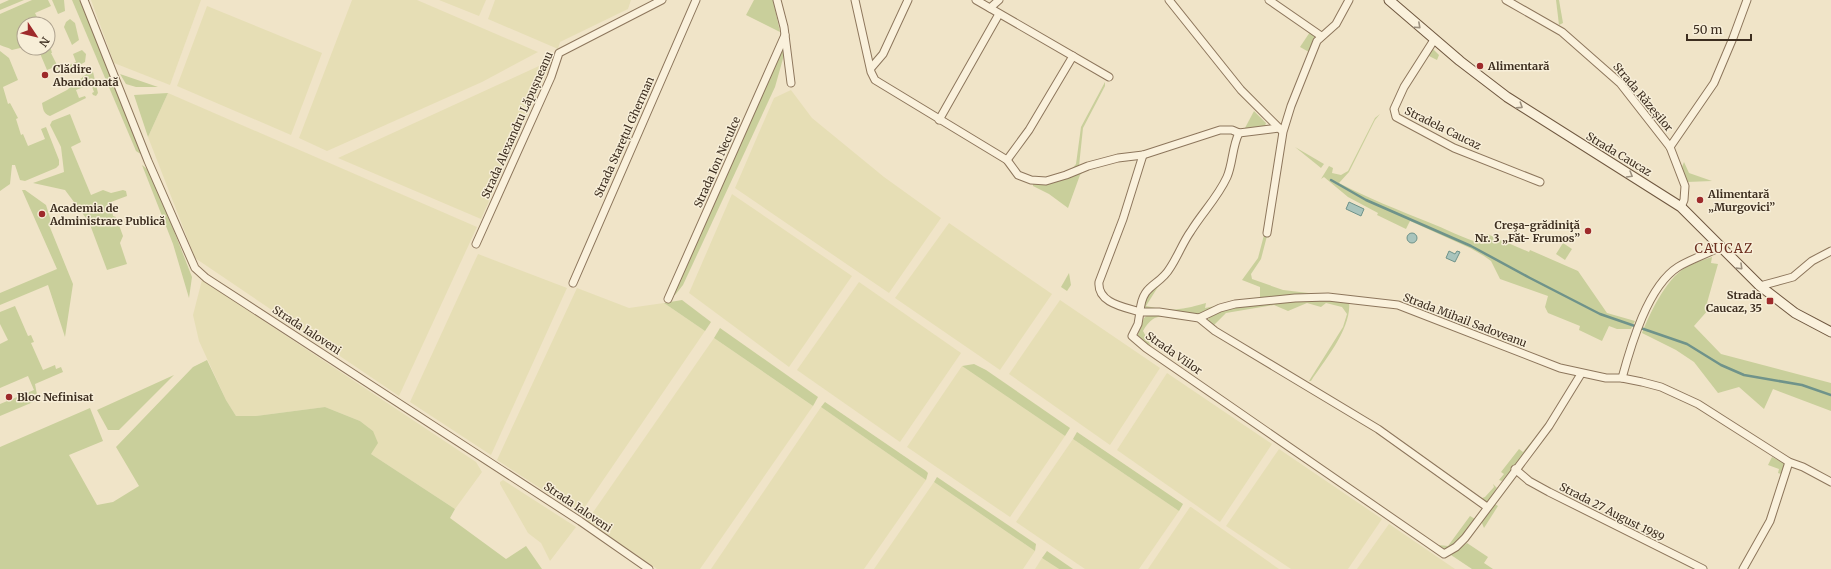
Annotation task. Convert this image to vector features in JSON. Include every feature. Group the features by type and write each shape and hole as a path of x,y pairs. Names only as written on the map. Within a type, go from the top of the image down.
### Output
{"street":[{"name":"Strada Ialoveni","path":"84,0 148,161 196,268 206,278 574,517 649,569"},
{"name":"Strada Alexandru Lăpușneanu","path":"476,244 551,77 559,53 662,0"},
{"name":"Strada Starețul Gherman","path":"573,283 696,0"},
{"path":"777,0 785,35 791,83"},
{"path":"855,0 875,80 1007,160 1018,175 1039,181 1054,179 1088,166 1118,158 1143,155 1220,130 1232,130 1239,133 1281,130"},
{"path":"871,68 883,54 908,0"},
{"path":"976,0 1109,77"},
{"path":"990,8 999,0"},
{"path":"1169,0 1242,90 1281,130"},
{"path":"1269,0 1320,36"},
{"path":"1267,233 1281,130 1313,49 1320,36 1336,24 1350,0"},
{"name":"Strada Caucaz","path":"1389,0 1434,40 1507,97 1681,207 1760,286 1795,313 1831,332"},
{"name":"Strada Răzeșilor","path":"1506,0 1562,32 1620,83 1670,147 1685,186 1684,200 1681,207"},
{"path":"1670,147 1714,83 1747,0"},
{"path":"939,120 999,14"},
{"name":"Strada Ion Neculce","path":"668,298 785,35"},
{"name":"Stradela Caucaz","path":"1434,40 1399,98 1394,109 1396,117 1454,148 1540,182"},
{"path":"1007,160 1029,130 1073,56"},
{"path":"1140,312 1143,297 1148,289 1170,269 1190,232 1221,188 1231,168 1236,140 1239,133"},
{"path":"1143,155 1123,219 1098,282 1098,290 1100,294 1107,300 1120,306 1140,312 1159,312 1199,318 1215,331 1378,429 1487,507"},
{"path":"1622,378 1641,323 1656,292 1672,272 1679,266 1720,247"},
{"path":"1760,286 1793,277 1812,261 1831,251"},
{"name":"Strada Mihail Sadoveanu","path":"1199,318 1220,308 1235,304 1295,298 1328,297 1403,307 1560,368 1581,374 1606,378 1622,378 1661,387 1686,398 1789,462 1803,467 1831,482"},
{"name":"Strada Viilor","path":"1140,312 1138,324 1132,336 1146,348 1444,554 1456,547 1465,538 1515,469"},
{"path":"1515,469 1549,426 1581,374"},
{"path":"1743,569 1770,520 1789,462"},
{"name":"Strada 27 August 1989","path":"1515,469 1529,481 1549,492 1703,569"}],"shaded area":[{"path":"91,0 201,0 170,85 114,63"},
{"path":"352,0 417,0 538,52 482,82 327,151 299,138"},
{"path":"439,0 486,0 479,16"},
{"path":"495,0 631,0 628,9 560,42 558,49 488,19"},
{"path":"207,6 322,53 291,135 177,86"},
{"path":"552,60 481,219 338,158"},
{"path":"791,90 812,118 884,177 941,218 889,293 735,188 774,98"},
{"path":"168,93 477,227 399,396 195,258 148,137"},
{"path":"732,194 852,276 789,367 689,293"},
{"path":"949,223 1052,294 1000,370 895,298"},
{"path":"478,254 567,288 491,455 410,402"},
{"path":"202,280 476,462 482,472 455,509 371,454 373,431 360,421 325,407 256,416 236,416 226,400 199,341 193,315"},
{"path":"859,282 961,353 900,442 797,370"},
{"path":"577,288 629,308 664,303 705,331 580,514 497,460"},
{"path":"1060,300 1160,368 1110,445 1009,374"},
{"path":"714,338 813,406 700,569 657,569 587,521"},
{"path":"962,366 1065,436 1010,517 907,447"},
{"path":"1167,373 1272,444 1220,522 1117,450"},
{"path":"821,407 926,480 864,569 711,569"},
{"path":"1073,439 1179,511 1139,569 1085,569 1016,522"},
{"path":"1279,449 1382,519 1348,569 1291,569 1226,526"},
{"path":"503,480 576,527 550,561 541,543 528,533 500,484"},
{"path":"934,482 1035,551 1023,569 874,569"},
{"path":"1191,507 1279,569 1148,569"},
{"path":"1389,524 1455,569 1357,569"},
{"path":"1042,558 1059,569 1035,569"}],"green space":[{"path":"9,0 24,0 0,10 0,4"},
{"path":"32,0 48,0 51,6 35,13 36,16 16,16 16,49 12,50 0,45 0,14"},
{"path":"52,0 64,0 65,11 58,14"},
{"path":"72,0 81,0 145,157 136,151"},
{"path":"754,0 773,0 780,32 746,15"},
{"path":"1556,0 1559,0 1563,23 1559,25"},
{"path":"70,19 75,23 79,40 72,45 64,27 66,22"},
{"path":"1310,32 1315,36 1309,52 1300,47"},
{"path":"783,46 784,55 775,87 683,285 675,295 672,295"},
{"path":"1433,49 1439,55 1437,60 1427,55"},
{"path":"82,50 86,54 85,62 69,71 66,66 76,62 73,54"},
{"path":"0,51 9,58 18,80 3,87 8,104 10,103 18,118 16,119 21,135 23,134 28,146 45,139 41,129 46,127 59,160 59,165 56,168 25,181 20,180 15,165 12,165 10,184 0,191"},
{"path":"41,56 52,56 59,69 53,72 52,68 47,70"},
{"path":"90,71 93,72 98,93 96,96 92,93 94,92 91,84 76,90 79,98 85,96 86,98 50,116 46,114 42,103 67,90"},
{"path":"120,74 158,87 136,87 126,84"},
{"path":"1105,82 1105,86 1083,128 1079,166 1071,170 1076,164 1081,127"},
{"path":"168,93 148,137 134,95"},
{"path":"1254,111 1266,123 1265,126 1260,128 1245,128"},
{"path":"70,114 81,142 71,147 91,195 103,190 111,193 123,190 126,191 127,196 111,202 113,216 116,217 123,236 120,243 127,264 107,270 89,222 65,190 33,183 64,172 61,147 50,125 52,121"},
{"path":"1380,114 1375,120 1349,172 1339,183 1383,204 1475,242 1482,244 1487,234 1529,252 1530,250 1578,271 1607,313 1635,321 1631,329 1617,329 1609,326 1602,341 1579,330 1580,326 1548,313 1545,307 1548,296 1500,279 1491,261 1484,256 1470,248 1410,221 1406,229 1377,215 1378,213 1348,197 1324,177 1321,179 1329,166 1333,168 1332,173 1341,175 1348,171 1375,118"},
{"path":"1295,147 1324,164 1321,168"},
{"path":"1684,162 1689,173 1712,181 1687,182 1682,167"},
{"path":"142,165 151,172 192,277 189,298 173,244"},
{"path":"1084,171 1080,175 1068,208 1049,194 1033,186 1033,183 1046,183 1059,180"},
{"path":"22,190 25,190 46,205 52,224 49,225 73,284 65,337 48,285 0,305 0,293 57,269"},
{"path":"1264,235 1267,236 1261,259 1251,274 1252,279 1283,290 1325,295 1260,298 1260,287 1242,280 1258,258"},
{"path":"1563,243 1572,249 1565,260 1556,254"},
{"path":"1712,257 1711,263 1718,264 1707,303 1710,304 1709,309 1694,326 1721,354 1831,383 1831,411 1773,389 1764,409 1739,387 1718,393 1694,362 1676,350 1642,333 1659,297 1671,280 1688,266"},
{"path":"1069,273 1071,285 1067,291 1061,287"},
{"path":"1161,282 1146,306 1170,310 1183,309 1206,303 1205,308 1221,305 1198,315 1149,309 1144,307 1149,293"},
{"path":"1324,299 1349,302 1349,312 1342,333 1330,354 1311,381 1309,381 1343,327 1347,314 1342,307 1326,303 1321,307 1307,303 1288,311 1274,305 1226,313 1214,325 1208,320 1212,314 1243,305"},
{"path":"682,300 711,322 705,331 664,303"},
{"path":"15,306 28,336 31,335 34,342 31,343 43,370 55,365 56,369 61,367 63,372 35,384 38,400 0,416 0,404 34,390 28,376 0,388 0,344 8,340 0,324 0,312"},
{"path":"1149,314 1163,317 1152,320 1147,324 1143,331 1151,346 1137,337 1144,318"},
{"path":"720,328 818,397 813,406 714,338"},
{"path":"207,360 226,400 236,416 256,416 325,407 360,421 373,431 378,443 371,454 455,509 450,518 506,559 526,546 542,569 0,569 0,447 90,408 103,441 69,455 97,505 113,502 139,486 116,447 193,367"},
{"path":"974,364 986,370 1070,428 1065,436 962,366"},
{"path":"174,375 119,430 108,430 97,410"},
{"path":"825,402 926,471 928,473 926,480 821,407"},
{"path":"1077,432 1183,504 1179,511 1073,439"},
{"path":"1533,440 1535,442 1502,481 1499,480 1504,474 1501,472 1519,449 1523,452"},
{"path":"1772,457 1786,464 1781,474 1778,473 1779,469 1768,465"},
{"path":"937,477 1036,544 1035,551 934,482"},
{"path":"1493,484 1497,488 1487,502 1482,498 1485,497 1494,487"},
{"path":"1493,503 1498,506 1484,528 1481,521"},
{"path":"1470,516 1475,519 1454,546 1444,550 1438,545 1448,546"},
{"path":"1467,543 1488,557 1484,563 1493,569 1472,569 1451,555"},
{"path":"1047,551 1073,569 1059,569 1042,558"}],"water":[{"path":"1349,202 1364,209 1361,216 1346,209"},
{"path":"1412,233 1417,238 1412,243 1407,238"},
{"path":"1449,251 1455,254 1457,251 1460,252 1455,262 1446,258"}],"waterway":[{"path":"1331,180 1366,200 1471,246 1600,314 1687,344 1721,365 1744,375 1802,385 1831,395"}],"place":[{"name":"Alimentară","path":"1480,66"},
{"name":"Clădire Abandonată","path":"45,75"},
{"name":"Alimentară „Murgovici”","path":"1700,200"},
{"name":"Academia de Administrare Publică","path":"42,214"},
{"name":"Creşa-grădiniţă Nr. 3 „Făt- Frumos”","path":"1588,231"},
{"name":"Strada Caucaz, 35","path":"1770,301"},
{"name":"Bloc Nefinisat","path":"9,397"}],"district":[{"name":"CAUCAZ","path":"1724,248"}]}
